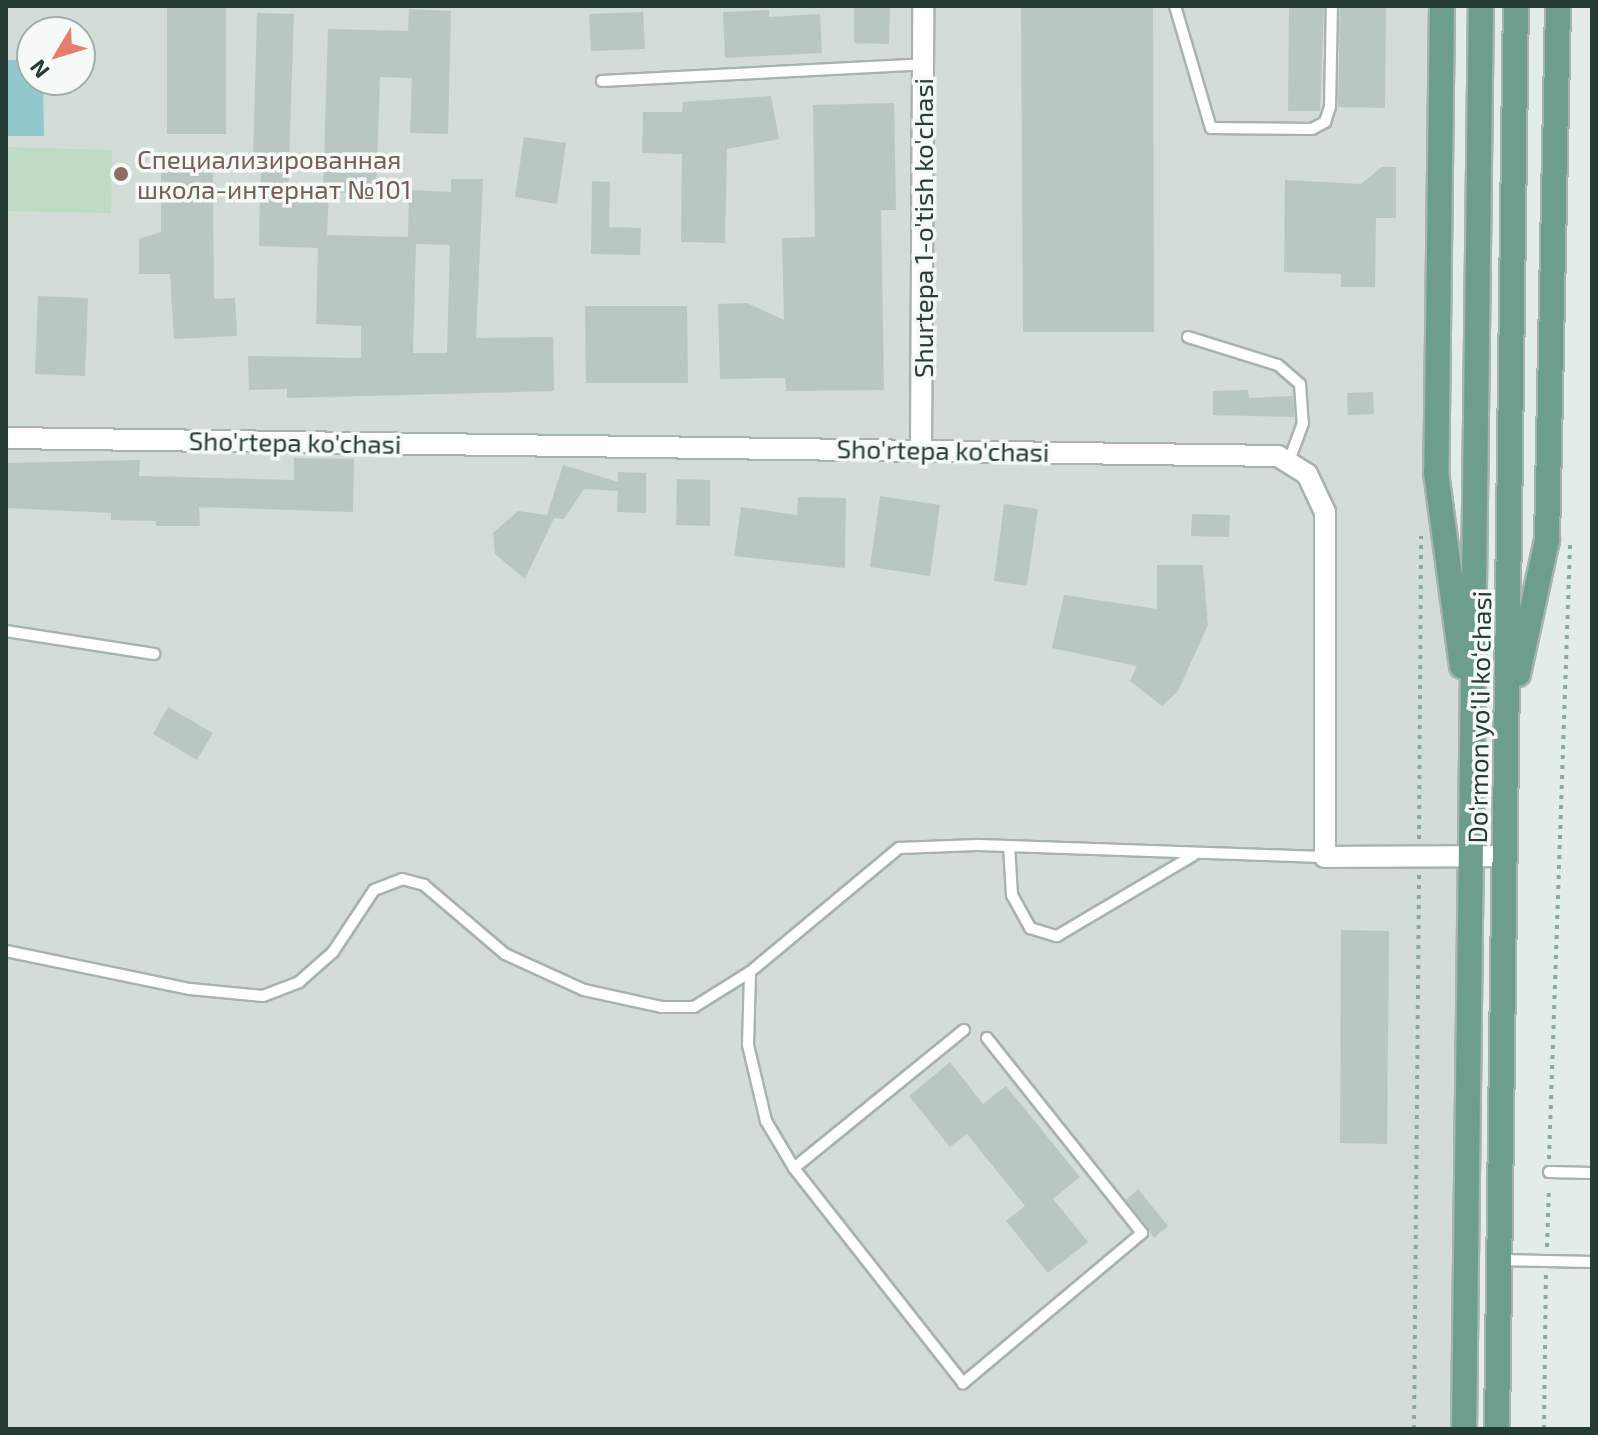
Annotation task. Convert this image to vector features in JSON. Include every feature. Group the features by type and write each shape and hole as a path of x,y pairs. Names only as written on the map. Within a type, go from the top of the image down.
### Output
{"main road":[{"path":"1442,6 1436,472 1472,732"},
{"name":"Do‘rmon yo‘li ko‘chasi","path":"1464,1429 1481,6"},
{"name":"Do‘rmon yo‘li ko‘chasi","path":"1497,1429 1516,6"},
{"path":"1506,732 1547,540 1558,6"}],"street":[{"name":"Shurtepa 1-o'tish ko'chasi","path":"921,450 923,6"},
{"name":"Sho'rtepa ko'chasi","path":"6,438 1265,453 1289,461"},
{"path":"1289,461 1314,482 1325,512 1325,857 1505,856"}],"lane":[{"path":"1175,6 1211,128 1312,129 1325,122 1330,107 1332,6"},
{"path":"602,81 924,64"},
{"path":"1188,337 1278,365 1300,384 1303,423 1289,461"},
{"path":"6,631 154,654"},
{"path":"6,951 190,989 263,996 299,982 333,952 374,890 402,879 424,885 505,954 584,990 662,1007 694,1007 750,972 899,848 1009,846 1325,857"},
{"path":"1009,846 1012,895 1030,928 1057,936 1195,854"},
{"path":"750,972 748,1045 766,1121 794,1168 968,1383 1142,1233 987,1038"},
{"path":"794,1168 964,1030"},
{"path":"1549,1172 1592,1173"},
{"path":"1500,1260 1592,1262"}],"path":[{"path":"1414,1429 1421,522"},
{"path":"1544,1429 1549,1172 1571,540"}],"shaded area":[{"path":"6,6 1442,6 1436,472 1472,732 1464,1429 6,1429"}],"green space":[{"path":"6,147 112,150 111,213 6,211"}],"water":[{"path":"6,60 16,60 16,96 43,96 44,136 6,136"}],"building":[{"path":"167,6 226,6 226,134 167,134"},
{"path":"854,6 890,6 889,44 854,43"},
{"path":"1021,6 1153,6 1154,332 1023,332"},
{"path":"1289,6 1324,6 1320,111 1288,111"},
{"path":"1340,6 1386,6 1385,108 1338,107"},
{"path":"409,9 451,11 448,134 410,133 412,78 380,77 376,194 323,192 328,29 408,31"},
{"path":"769,10 769,17 820,14 822,53 725,58 723,12"},
{"path":"643,12 645,49 591,51 589,14"},
{"path":"257,13 294,14 288,191 329,192 327,235 408,237 409,190 451,192 451,179 483,179 476,338 553,337 554,391 287,398 287,389 249,390 248,356 361,358 361,326 316,324 318,248 259,246 261,160 253,160","holes":["416,244 450,245 447,353 413,353"]},
{"path":"771,96 779,139 727,149 725,243 681,242 682,154 642,153 643,112 682,112 683,102"},
{"path":"894,103 896,210 881,210 884,390 786,391 785,378 720,379 718,304 747,303 784,320 782,238 815,237 813,105"},
{"path":"524,137 566,143 557,204 515,197"},
{"path":"1382,167 1396,167 1396,218 1376,218 1375,287 1341,287 1341,274 1284,272 1285,180 1361,184"},
{"path":"161,170 213,170 214,299 235,298 237,336 174,339 170,274 139,274 139,239 161,232"},
{"path":"592,181 610,182 609,227 641,228 640,255 591,254"},
{"path":"38,296 88,298 85,376 35,374"},
{"path":"585,306 687,306 688,383 586,383"},
{"path":"1248,390 1249,398 1293,396 1295,417 1213,415 1213,391"},
{"path":"1373,392 1374,414 1348,415 1347,393"},
{"path":"294,458 354,459 353,512 199,507 200,526 156,526 156,521 111,520 111,513 7,508 8,463 140,460 139,476 294,480"},
{"path":"563,465 618,482 618,472 646,473 646,513 617,512 618,491 584,489 564,519 554,518 525,579 495,554 493,533 518,511 547,515"},
{"path":"677,479 710,480 710,526 676,525"},
{"path":"880,496 940,505 930,576 870,567"},
{"path":"798,497 846,498 845,568 734,556 741,507 797,515"},
{"path":"1004,504 1038,509 1027,586 994,581"},
{"path":"1192,514 1230,515 1229,537 1191,536"},
{"path":"1157,565 1203,565 1208,625 1178,691 1162,706 1130,681 1137,666 1052,648 1064,595 1157,609"},
{"path":"168,707 213,733 197,760 153,734"},
{"path":"1341,930 1389,931 1387,1144 1340,1143"},
{"path":"950,1062 983,1104 1006,1086 1080,1177 1053,1199 1088,1242 1048,1273 1006,1221 1025,1206 967,1134 950,1147 909,1096"},
{"path":"1138,1189 1168,1226 1154,1238 1126,1200"}],"place":[{"name":"Специализированная школа-интернат №101","path":"121,174"}]}
